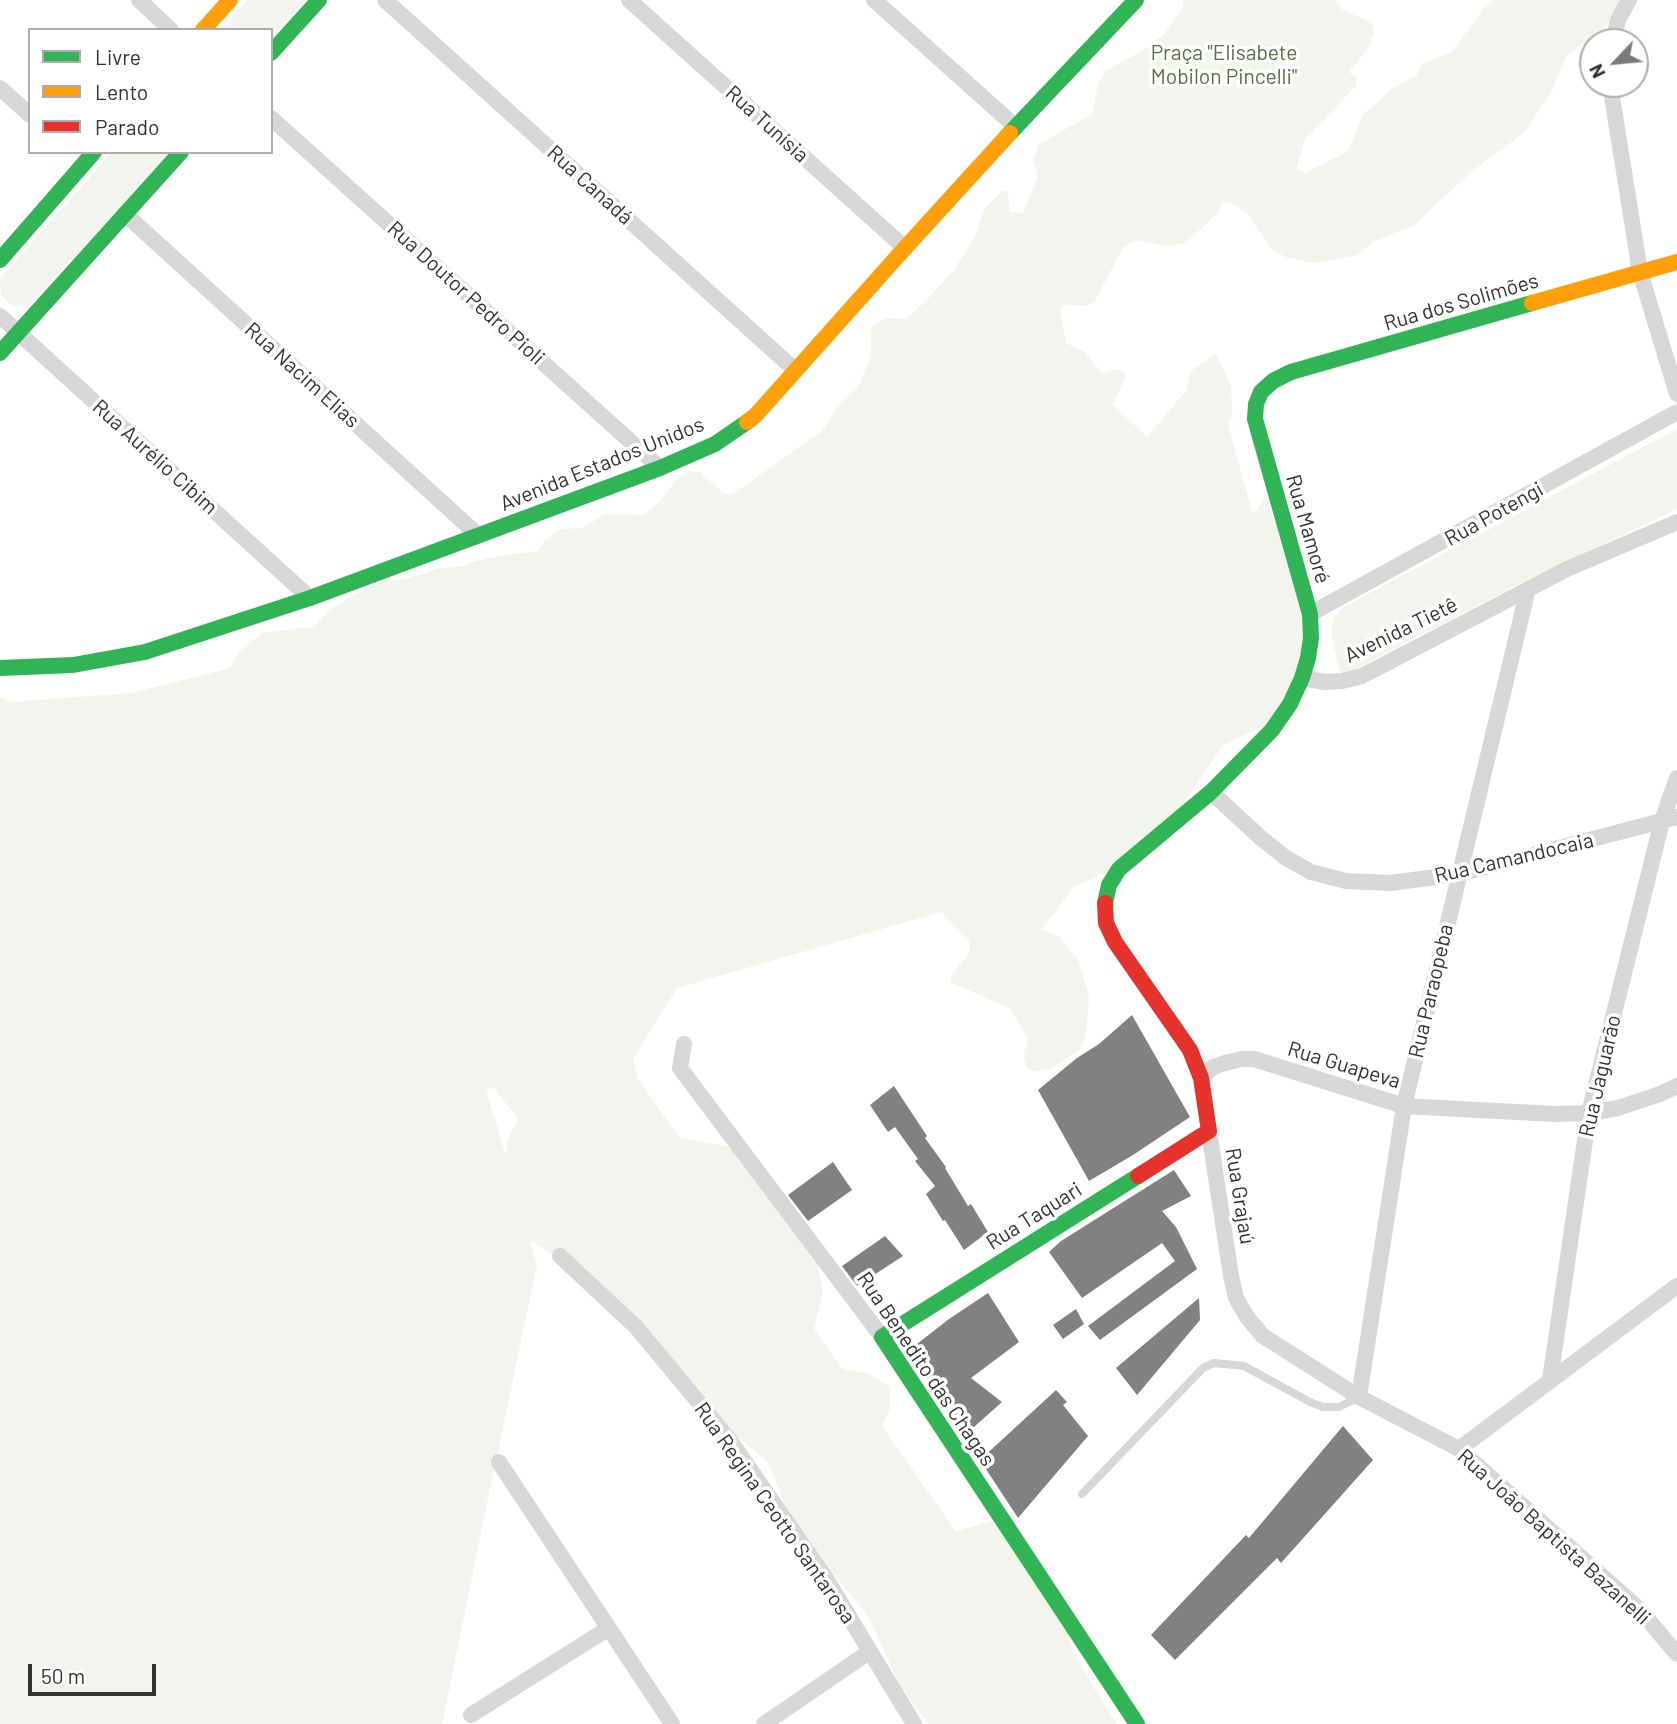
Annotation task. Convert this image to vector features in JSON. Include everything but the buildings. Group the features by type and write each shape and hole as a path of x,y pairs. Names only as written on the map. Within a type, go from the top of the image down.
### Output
{"street":[{"path":"139,0 169,28"},
{"path":"204,28 229,0"},
{"path":"273,51 319,0"},
{"name":"Rua Canadá","path":"385,0 795,370"},
{"name":"Rua Tunísia","path":"629,0 905,248"},
{"path":"873,0 1016,127"},
{"path":"1616,28 1629,0"},
{"name":"Avenida Estados Unidos","path":"0,668 73,665 145,652 310,598 660,468 715,444 755,416 1127,3"},
{"path":"0,88 28,112"},
{"path":"1612,98 1640,272 1677,394"},
{"name":"Rua Doutor Pedro Pioli","path":"273,120 660,468"},
{"path":"0,353 179,154"},
{"path":"0,260 89,158"},
{"name":"Rua Nacim Elias","path":"125,215 479,536"},
{"name":"Rua dos Solimões","path":"1261,392 1273,381 1291,372 1677,262"},
{"name":"Rua Aurélio Cibim","path":"0,316 310,598"},
{"name":"Rua Mamoré","path":"1261,392 1256,404 1255,419 1310,614 1311,638 1302,678"},
{"name":"Rua Potengi","path":"1310,614 1677,412"},
{"name":"Avenida Tietê","path":"1302,678 1325,682 1362,676 1567,569 1677,522"},
{"name":"Rua Paraopeba","path":"1359,1397 1404,1106 1528,589"},
{"path":"1201,1077 1191,1050 1115,942 1106,923 1105,904 1109,885 1119,869 1211,792 1272,730 1290,704 1302,678"},
{"name":"Rua Jaguarão","path":"1550,1380 1589,1113 1670,819 1677,778"},
{"name":"Rua Camandocaia","path":"1211,792 1286,858 1311,872 1346,881 1390,883 1459,874 1670,819"},
{"name":"Rua Benedito das Chagas","path":"684,1044 680,1068 882,1337 1137,1724"},
{"name":"Rua Guapeva","path":"1201,1077 1213,1067 1224,1063 1254,1059 1404,1106 1554,1114 1589,1113 1618,1108 1677,1086"},
{"name":"Rua Grajaú","path":"1201,1077 1231,1276 1236,1298 1247,1317"},
{"name":"Rua Taquari","path":"882,1337 1209,1131"},
{"name":"Rua Regina Ceotto Santarosa","path":"560,1256 636,1327 729,1439 825,1577 914,1724"},
{"path":"1459,1449 1677,1286"},
{"name":"Rua João Baptista Bazanelli","path":"1247,1317 1264,1336 1359,1397 1459,1449 1640,1609 1677,1654"},
{"path":"499,1462 672,1724"},
{"path":"471,1715 609,1628"},
{"path":"764,1724 869,1652"}],"lane":[{"path":"1082,1494 1203,1368 1214,1363 1244,1366 1323,1407 1339,1407 1359,1397"}],"green space":[{"path":"247,0 311,0 273,42 273,28 223,28"},
{"name":"Praça \"Elisabete Mobilon Pincelli\"","path":"1183,0 1334,0 1344,11 1371,22 1374,32 1369,47 1349,72 1357,78 1355,87 1305,139 1296,169 1305,173 1348,151 1362,116 1393,88 1416,76 1422,64 1452,52 1484,8 1494,0 1624,0 1605,28 1579,28 1579,47 1567,55 1552,90 1525,132 1471,172 1414,225 1374,241 1357,255 1313,263 1287,258 1272,249 1246,212 1229,202 1222,203 1218,213 1185,243 1167,246 1137,240 1123,247 1095,301 1086,306 1065,305 1060,309 1066,343 1085,352 1101,373 1117,369 1126,374 1113,405 1147,437 1186,391 1191,371 1216,354 1231,386 1232,413 1228,425 1253,515 1266,497 1306,606 1300,665 1276,720 1223,745 1189,795 1179,822 1131,861 1072,888 1041,929 1060,937 1078,960 1089,996 1086,1036 1079,1051 1050,1069 1034,1071 1027,1068 1024,1057 1028,1038 1010,1008 950,982 951,976 970,952 969,940 941,912 677,988 633,1059 638,1079 676,1133 681,1138 732,1147 814,1248 823,1292 814,1329 843,1370 867,1373 890,1387 889,1411 882,1426 956,1532 1008,1516 1053,1591 1074,1652 1117,1724 928,1724 900,1686 868,1616 793,1525 768,1462 732,1433 568,1264 530,1240 537,1265 442,1724 0,1724 0,697 10,702 131,693 231,668 237,654 262,633 313,627 331,609 381,582 406,579 490,557 538,551 544,541 559,530 585,527 604,514 643,515 657,505 677,479 689,471 700,472 724,494 732,495 822,431 837,408 859,386 871,355 871,326 887,318 907,319 926,301 955,269 976,235 984,209 1002,191 1008,191 1009,212 1023,213 1038,177 1033,160 1039,144 1092,114 1098,85 1106,71 1145,49 1165,33 1182,8","holes":["494,1088 518,1119 507,1141 506,1156 486,1090"]},
{"path":"110,154 171,154 26,308 11,305 1,295 0,278"},
{"path":"1677,429 1677,509 1517,585 1348,673 1339,670 1332,627 1335,616 1342,608"}],"traffic: fast":[{"path":"273,51 319,0"},
{"path":"1010,133 1136,0"},
{"path":"0,260 92,154"},
{"path":"0,353 179,154"},
{"path":"1105,903 1109,885 1119,869 1211,792 1272,730 1290,704 1302,678 1311,638 1310,614 1255,419 1256,404 1261,392 1273,381 1291,372 1532,303"},
{"path":"0,668 73,665 145,652 310,598 660,468 715,444 747,422"},
{"path":"1137,1724 882,1337 1138,1176"}],"traffic: slow":[{"path":"205,28 230,0"},
{"path":"747,422 1010,133"},
{"path":"1532,303 1677,262"}],"traffic: jam":[{"path":"1105,903 1106,923 1115,942 1190,1050 1201,1078 1209,1131 1138,1176"}]}
